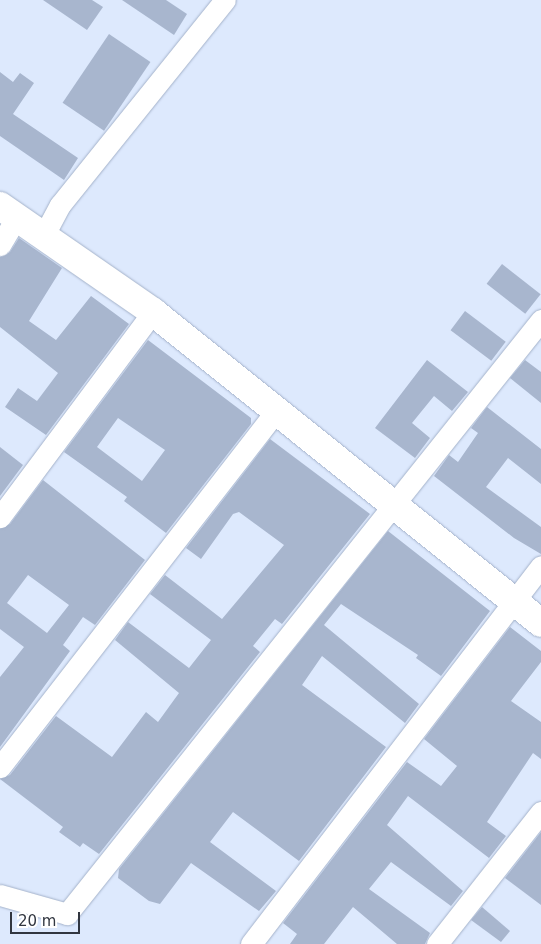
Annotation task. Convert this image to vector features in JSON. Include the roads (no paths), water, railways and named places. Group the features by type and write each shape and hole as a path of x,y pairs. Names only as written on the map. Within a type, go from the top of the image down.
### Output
{"street":[{"path":"44,233 60,205 224,0"},
{"path":"0,245 9,211 44,233 153,312 278,409 394,507 541,623"},
{"path":"0,517 153,312"},
{"path":"0,895 67,914 394,507 541,320"},
{"path":"0,767 278,409"},
{"path":"251,944 541,566"},
{"path":"437,944 541,812"}]}
